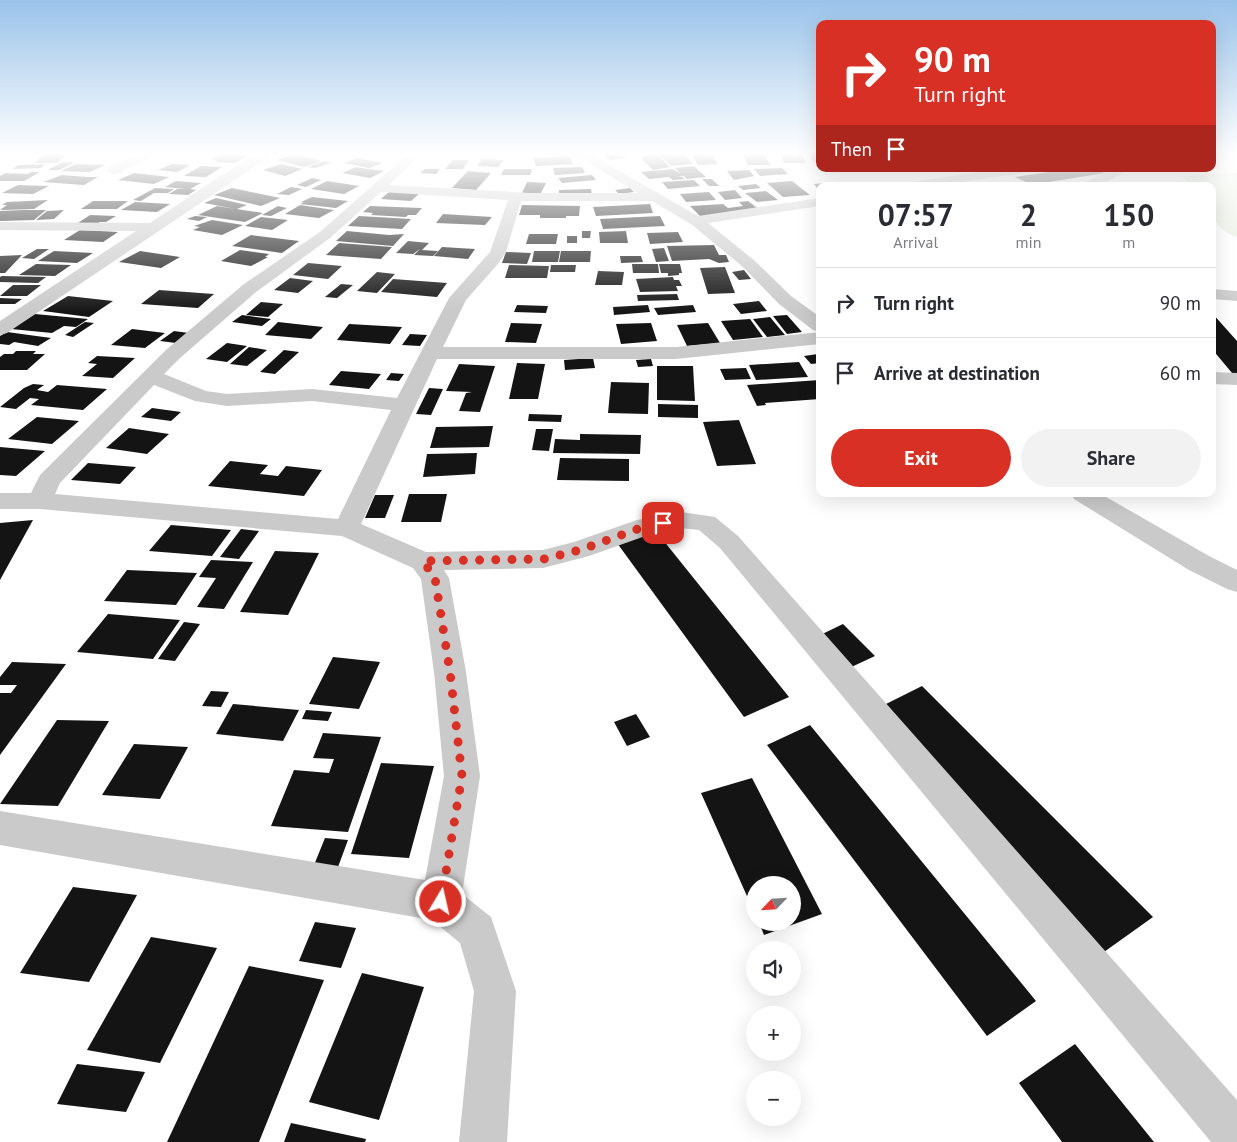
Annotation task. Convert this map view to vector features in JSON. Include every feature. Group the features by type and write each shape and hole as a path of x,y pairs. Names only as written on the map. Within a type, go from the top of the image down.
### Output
{"street":[{"path":"0,329 183,206"},
{"path":"0,501 45,490 173,354 250,288 326,235 358,206"},
{"path":"346,528 404,405 458,298 492,262 498,252 513,206"},
{"path":"669,206 696,221 749,264 785,300 816,323"},
{"path":"696,221 792,206"},
{"path":"0,226 152,227"},
{"path":"1216,294 1237,296"},
{"path":"431,353 676,353 816,338"},
{"path":"151,376 176,388 202,397 227,400 312,395 404,405"},
{"path":"1216,378 1237,379"},
{"path":"0,496 45,490 346,528 423,561 544,559 580,550 646,526 681,520 706,523 730,542 1237,1136"},
{"path":"1088,497 1199,563 1237,582"},
{"path":"423,561 435,578 450,672 462,776 441,902"},
{"path":"0,828 441,902 476,931 495,991 483,1142"}],"green space":[{"path":"1216,206 1237,206 1237,237 1222,229 1217,223"}],"building":[{"path":"5,206 38,206 34,209 0,210"},
{"path":"85,206 121,206 117,209 81,209"},
{"path":"127,206 166,206 157,212 121,210"},
{"path":"216,206 236,209 222,206 244,206 237,209 263,213 245,222 198,215"},
{"path":"277,206 287,208 271,216 262,215"},
{"path":"298,206 334,210 319,218 285,214"},
{"path":"370,206 422,208 416,215 408,215 406,217 371,215 373,213 363,212"},
{"path":"522,206 580,206 579,216 566,216 566,218 540,218 540,215 519,215"},
{"path":"651,206 653,213 596,216 593,207"},
{"path":"690,206 726,206 728,208 755,206 760,210 701,217"},
{"path":"46,210 34,220 0,221 0,211"},
{"path":"64,210 54,219 36,220 47,211"},
{"path":"443,214 492,217 485,225 436,223"},
{"path":"90,215 116,216 106,222 100,222 95,225 75,225"},
{"path":"195,216 207,217 199,221 187,219"},
{"path":"359,216 411,219 402,229 348,226"},
{"path":"660,216 665,226 603,229 600,219"},
{"path":"261,217 288,220 272,230 245,226"},
{"path":"212,220 243,225 222,235 193,230 200,227 194,226"},
{"path":"80,230 118,232 103,242 64,240"},
{"path":"347,231 389,235 404,234 393,246 336,241"},
{"path":"582,231 591,231 590,238 582,238"},
{"path":"626,231 628,243 600,243 599,232"},
{"path":"678,232 683,242 650,244 647,233"},
{"path":"529,234 558,234 556,244 526,244"},
{"path":"251,235 299,241 282,253 232,246"},
{"path":"567,236 577,236 577,243 567,243"},
{"path":"408,241 429,243 422,250 438,251 433,256 414,255 420,249 413,254 396,253"},
{"path":"339,243 392,247 381,259 326,255"},
{"path":"714,245 719,255 726,255 729,262 719,263 709,259 672,261 667,246"},
{"path":"442,247 475,249 468,259 434,256"},
{"path":"664,248 669,261 656,262 652,249"},
{"path":"37,249 49,249 34,259 22,258"},
{"path":"240,250 269,254 265,257 268,257 251,266 221,261"},
{"path":"54,251 93,253 77,263 38,261"},
{"path":"140,251 180,257 161,268 119,262"},
{"path":"534,251 560,251 558,262 532,262"},
{"path":"561,251 591,251 590,262 559,262"},
{"path":"506,252 531,253 527,264 502,263"},
{"path":"22,255 5,273 0,273 0,256"},
{"path":"620,256 641,256 643,262 621,263"},
{"path":"308,263 342,266 328,279 293,275"},
{"path":"36,264 71,265 55,276 19,275"},
{"path":"632,264 658,264 659,273 633,273"},
{"path":"659,264 680,264 682,273 668,276 668,273 661,273"},
{"path":"509,265 549,266 547,278 505,278"},
{"path":"551,265 576,265 575,272 550,272"},
{"path":"725,267 735,293 708,294 700,268"},
{"path":"744,270 751,279 739,280 732,272"},
{"path":"598,271 624,272 622,285 595,285"},
{"path":"377,272 395,274 377,293 357,291"},
{"path":"0,277 46,277 38,283 0,282"},
{"path":"673,277 674,280 679,280 682,286 676,286 678,291 640,292 636,279"},
{"path":"290,278 313,281 298,293 274,290"},
{"path":"393,279 447,283 437,297 381,292"},
{"path":"341,284 353,285 337,298 325,297"},
{"path":"13,285 41,285 27,296 0,296"},
{"path":"159,290 214,294 198,308 141,304"},
{"path":"677,294 679,300 638,301 637,295"},
{"path":"68,296 113,301 89,317 43,311"},
{"path":"0,298 22,299 15,304 0,304"},
{"path":"759,301 767,311 741,314 733,304"},
{"path":"261,302 283,304 268,317 246,315"},
{"path":"517,305 548,306 546,313 514,312"},
{"path":"648,305 650,312 614,315 613,307"},
{"path":"693,305 696,312 658,315 654,308"},
{"path":"35,314 88,319 76,327 64,326 52,333 11,329"},
{"path":"242,315 271,319 262,326 232,322"},
{"path":"787,315 802,332 787,334 773,316"},
{"path":"770,317 785,335 767,337 753,319"},
{"path":"1216,317 1237,341 1237,374 1232,373 1216,354"},
{"path":"750,319 763,337 733,340 721,321"},
{"path":"85,322 94,323 73,337 65,335"},
{"path":"278,322 323,327 311,339 265,335"},
{"path":"511,323 542,324 536,343 505,342"},
{"path":"651,323 657,341 621,344 616,324"},
{"path":"708,323 720,343 687,346 677,325"},
{"path":"349,324 402,327 390,344 337,340"},
{"path":"132,329 165,333 145,348 111,345"},
{"path":"174,331 189,333 176,343 160,341"},
{"path":"7,332 51,338 38,346 14,342 9,345 0,344 0,336"},
{"path":"410,334 427,335 420,346 402,345"},
{"path":"227,343 247,346 227,362 206,359"},
{"path":"249,347 267,350 247,366 230,364"},
{"path":"284,350 299,352 275,374 260,372"},
{"path":"16,351 36,351 33,354 45,354 27,370 0,370 0,357 4,354 13,354"},
{"path":"816,354 816,363 811,364 804,356"},
{"path":"97,356 135,358 113,378 82,376 97,364 88,363"},
{"path":"593,358 595,368 565,370 564,360"},
{"path":"651,359 653,366 638,367 636,360"},
{"path":"799,362 808,377 756,380 749,365"},
{"path":"517,363 545,364 538,399 509,399"},
{"path":"459,364 495,366 480,412 459,411 466,393 472,392 446,391"},
{"path":"657,366 693,366 695,401 657,400"},
{"path":"746,368 751,379 725,380 720,369"},
{"path":"341,371 381,374 369,389 329,385"},
{"path":"391,373 404,374 399,381 386,380"},
{"path":"816,380 816,399 765,403 766,405 757,406 747,385"},
{"path":"611,382 649,383 648,414 608,413"},
{"path":"33,384 44,385 37,390 48,392 57,385 107,389 83,410 31,405 39,399 30,398 16,409 0,407 24,388"},
{"path":"429,388 443,389 431,415 416,414"},
{"path":"658,404 698,405 698,418 658,417"},
{"path":"152,408 181,412 171,421 141,417"},
{"path":"529,414 562,415 561,422 528,421"},
{"path":"37,417 79,421 52,444 8,439"},
{"path":"739,420 756,464 717,466 703,422"},
{"path":"493,426 489,447 430,448 436,427"},
{"path":"129,428 169,434 147,454 106,448"},
{"path":"536,429 553,429 549,451 532,450"},
{"path":"580,434 641,435 640,454 553,453 555,439 580,440"},
{"path":"0,447 45,451 16,476 0,475"},
{"path":"477,453 475,474 423,477 427,454"},
{"path":"560,458 629,459 629,481 557,480"},
{"path":"230,461 268,465 260,474 278,476 286,466 322,470 304,496 208,486"},
{"path":"88,463 136,467 120,484 71,480"},
{"path":"409,494 447,494 441,522 401,522"},
{"path":"375,495 394,495 385,518 365,518"},
{"path":"33,520 0,580 0,523"},
{"path":"171,525 231,530 212,556 149,551"},
{"path":"241,529 259,531 239,559 220,557"},
{"path":"655,530 789,697 744,717 617,543"},
{"path":"275,551 319,553 288,615 240,612"},
{"path":"211,560 253,562 224,609 197,607 216,578 199,577"},
{"path":"127,570 197,573 176,605 104,601"},
{"path":"108,614 180,620 153,659 77,652"},
{"path":"184,622 200,624 175,661 158,659"},
{"path":"843,624 875,656 845,670 814,638"},
{"path":"333,657 380,662 359,709 309,704"},
{"path":"12,662 66,664 0,755 0,693 11,693 17,685 0,685 0,677"},
{"path":"922,686 1153,917 1104,952 878,708"},
{"path":"211,691 229,692 221,707 202,706"},
{"path":"233,704 299,710 283,741 216,734"},
{"path":"306,710 332,712 328,721 302,719"},
{"path":"636,714 650,737 627,746 614,722"},
{"path":"57,720 109,721 58,806 0,804"},
{"path":"810,725 1036,1001 987,1036 767,745"},
{"path":"323,733 381,737 348,832 271,826 294,770 329,773 334,759 313,758"},
{"path":"134,744 188,747 160,799 102,795"},
{"path":"381,763 434,766 409,858 351,854"},
{"path":"752,778 822,914 801,922 801,876 746,876 746,894 701,793"},
{"path":"325,838 348,840 338,867 314,865"},
{"path":"73,887 137,895 89,982 20,973"},
{"path":"315,922 356,928 341,968 299,961"},
{"path":"762,931 775,931 764,935"},
{"path":"151,937 217,948 160,1063 87,1050"},
{"path":"249,966 324,980 259,1142 167,1142"},
{"path":"362,973 424,987 379,1120 309,1102"},
{"path":"1075,1044 1154,1142 1062,1142 1019,1083"},
{"path":"77,1064 145,1072 126,1112 57,1104"},
{"path":"291,1123 366,1139 365,1142 284,1142"}],"route":[{"path":"441,902 462,776 450,672 435,578 423,561 544,559 580,550 646,526 663,523"}]}
